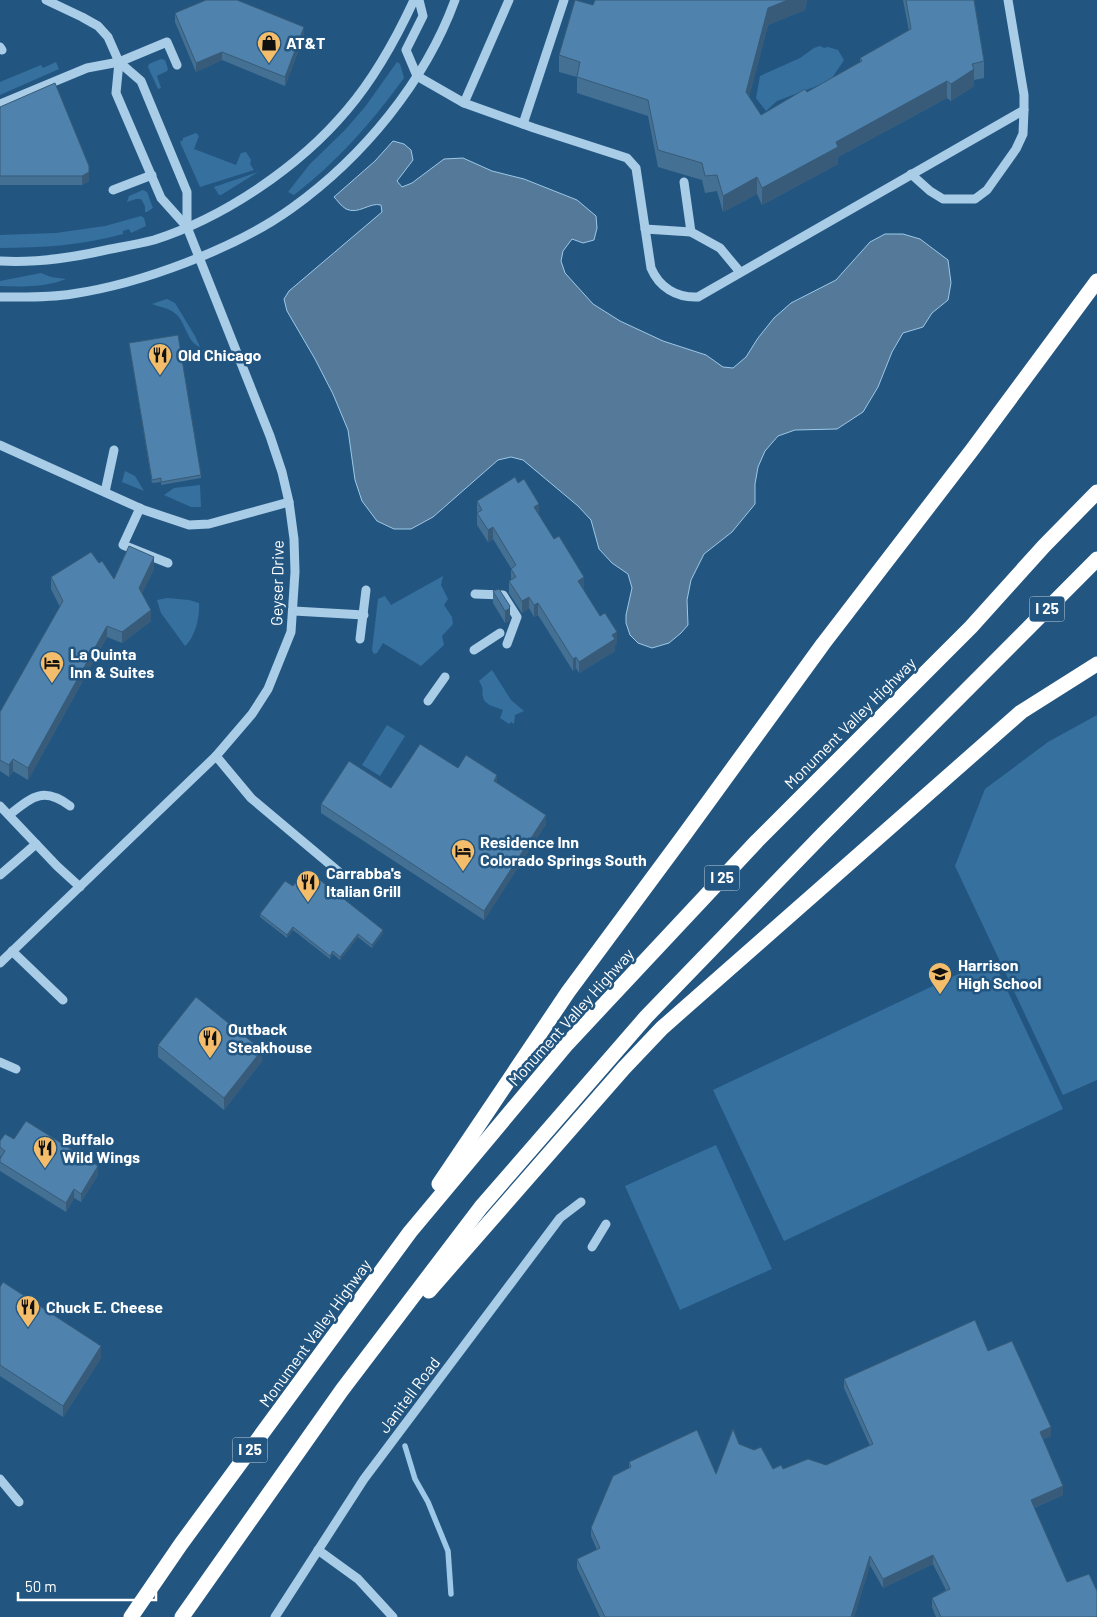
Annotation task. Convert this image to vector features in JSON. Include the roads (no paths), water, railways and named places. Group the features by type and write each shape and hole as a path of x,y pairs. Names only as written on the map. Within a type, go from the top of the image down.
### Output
{"highway":[{"path":"371,1285 568,992 822,644 972,450 1097,281"},
{"name":"Monument Valley Highway","path":"131,1617 181,1544 410,1232 567,1044 757,841 971,627 1044,546 1097,492"},
{"name":"I 25","path":"182,1617 342,1390 481,1207 646,1018 823,834 1097,559"},
{"path":"342,1390 624,1068 662,1028 1021,712 1097,664"}],"street":[{"path":"46,0 98,26 108,37 119,62 141,81 187,192 187,227"},
{"path":"0,261 46,260 85,255 153,240 187,227 229,207 284,170 347,110 372,78 389,50 414,0"},
{"path":"418,0 423,16 406,50 417,76 464,103 627,158 636,168 651,268 655,278 673,292 686,297 698,297 1024,110"},
{"path":"0,297 36,298 72,294 150,276 198,257 263,226 292,208 372,136 397,106 435,46 455,0"},
{"path":"464,103 509,0"},
{"path":"523,124 564,0"},
{"path":"911,174 930,191 943,199 975,199 987,190 1016,149 1023,134 1024,95 1008,0"},
{"path":"0,104 87,68 119,62 167,42 177,65"},
{"path":"119,62 116,93 161,198 187,227"},
{"path":"113,190 152,175"},
{"path":"684,182 691,232"},
{"name":"Geyser Drive","path":"0,963 216,756 252,714 268,689 281,661 291,632 294,611 295,572 294,539 289,502 270,436 187,227"},
{"path":"645,229 691,232 720,248 740,272"},
{"path":"0,445 140,508 167,519 189,525 209,524 289,502"},
{"path":"105,492 114,450"},
{"path":"140,508 123,545 168,563"},
{"path":"360,639 366,590"},
{"path":"475,594 503,595 517,617 507,644"},
{"path":"294,611 364,615"},
{"path":"474,650 500,633"},
{"path":"428,702 445,677"},
{"path":"216,756 251,798 339,872"},
{"path":"8,815 31,798 47,794 59,798 70,806"},
{"path":"0,806 80,887"},
{"path":"0,875 36,844"},
{"path":"12,951 63,1000"},
{"path":"0,1062 16,1070"},
{"name":"Janitell Road","path":"275,1617 364,1480 560,1218 581,1202"},
{"path":"592,1247 606,1224"},
{"path":"0,1479 19,1502"},
{"path":"318,1550 358,1579 393,1617"}],"waterway":[{"path":"405,1446 415,1479 428,1502 448,1551 451,1594"}],"place":[{"name":"AT&T","path":"269,64"},
{"name":"Old Chicago","path":"160,376"},
{"name":"La Quinta Inn & Suites","path":"52,684"},
{"name":"Residence Inn Colorado Springs South","path":"463,872"},
{"name":"Carrabba's Italian Grill","path":"308,903"},
{"name":"Harrison High School","path":"940,995"},
{"name":"Outback Steakhouse","path":"210,1059"},
{"name":"Buffalo Wild Wings","path":"45,1169"},
{"name":"Chuck E. Cheese","path":"28,1328"}]}
